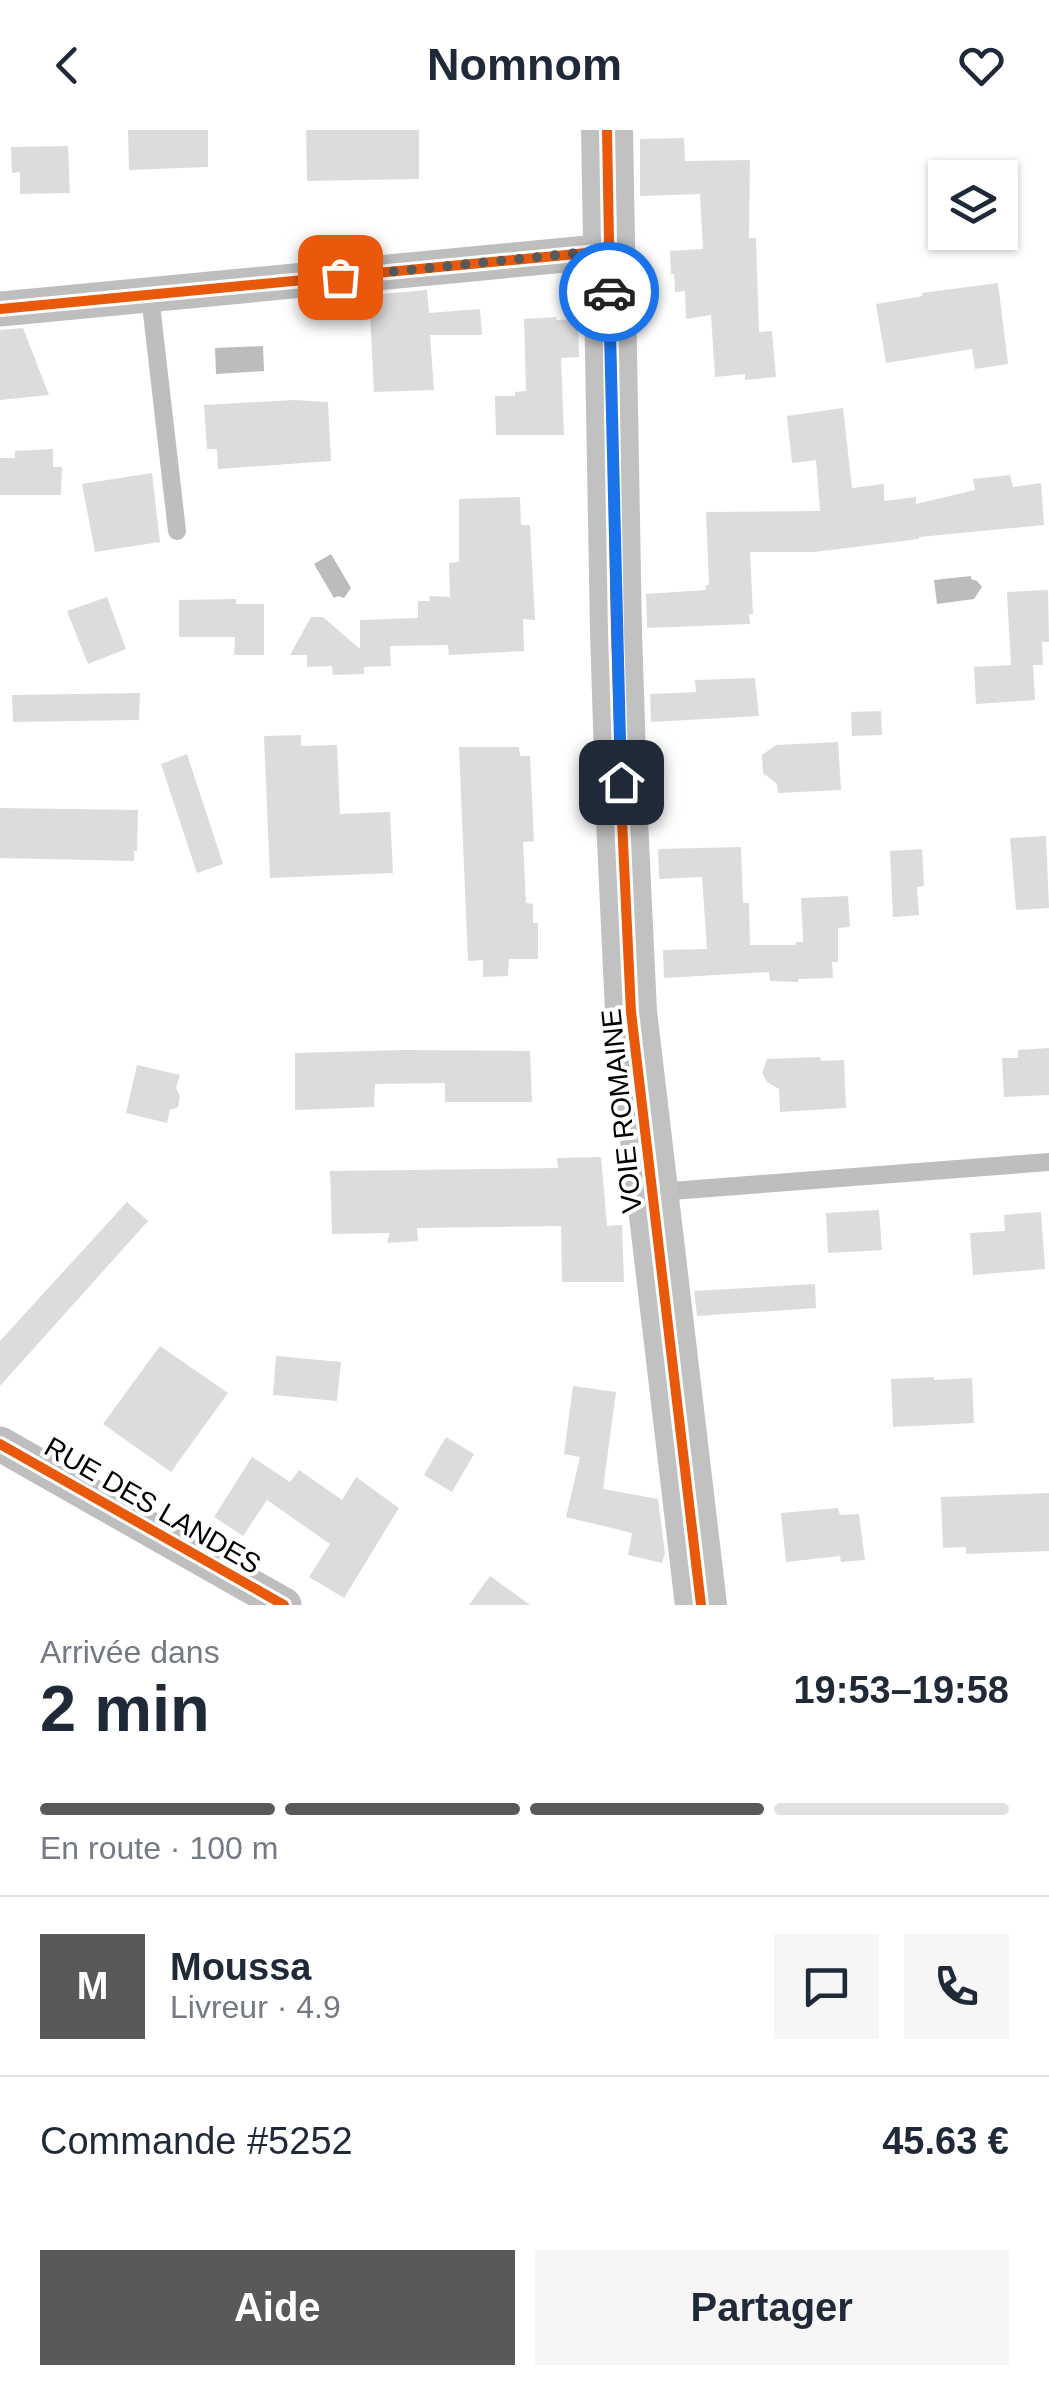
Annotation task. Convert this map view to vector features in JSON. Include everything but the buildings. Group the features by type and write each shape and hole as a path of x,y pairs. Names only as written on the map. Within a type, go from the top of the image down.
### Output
{"street":[{"name":"VOIE ROMAINE","path":"607,130 631,1012 701,1605"},
{"path":"0,309 608,250"},
{"name":"RUE DES LANDES","path":"0,1444 284,1605"}],"lane":[{"path":"150,296 177,531"},
{"path":"652,1192 1049,1162"}],"shaded area":[{"path":"263,346 264,371 216,374 215,348"},
{"path":"331,554 351,588 344,598 334,598 314,564"},
{"path":"971,576 982,587 974,599 937,604 934,580"}],"cycle path":[{"path":"607,130 616,631 631,1012 701,1605"},
{"path":"0,309 608,251"},
{"path":"0,1444 284,1605"}],"way so far":[{"path":"340,277 608,250 609,292"}],"route":[{"path":"609,292 621,782"}]}
